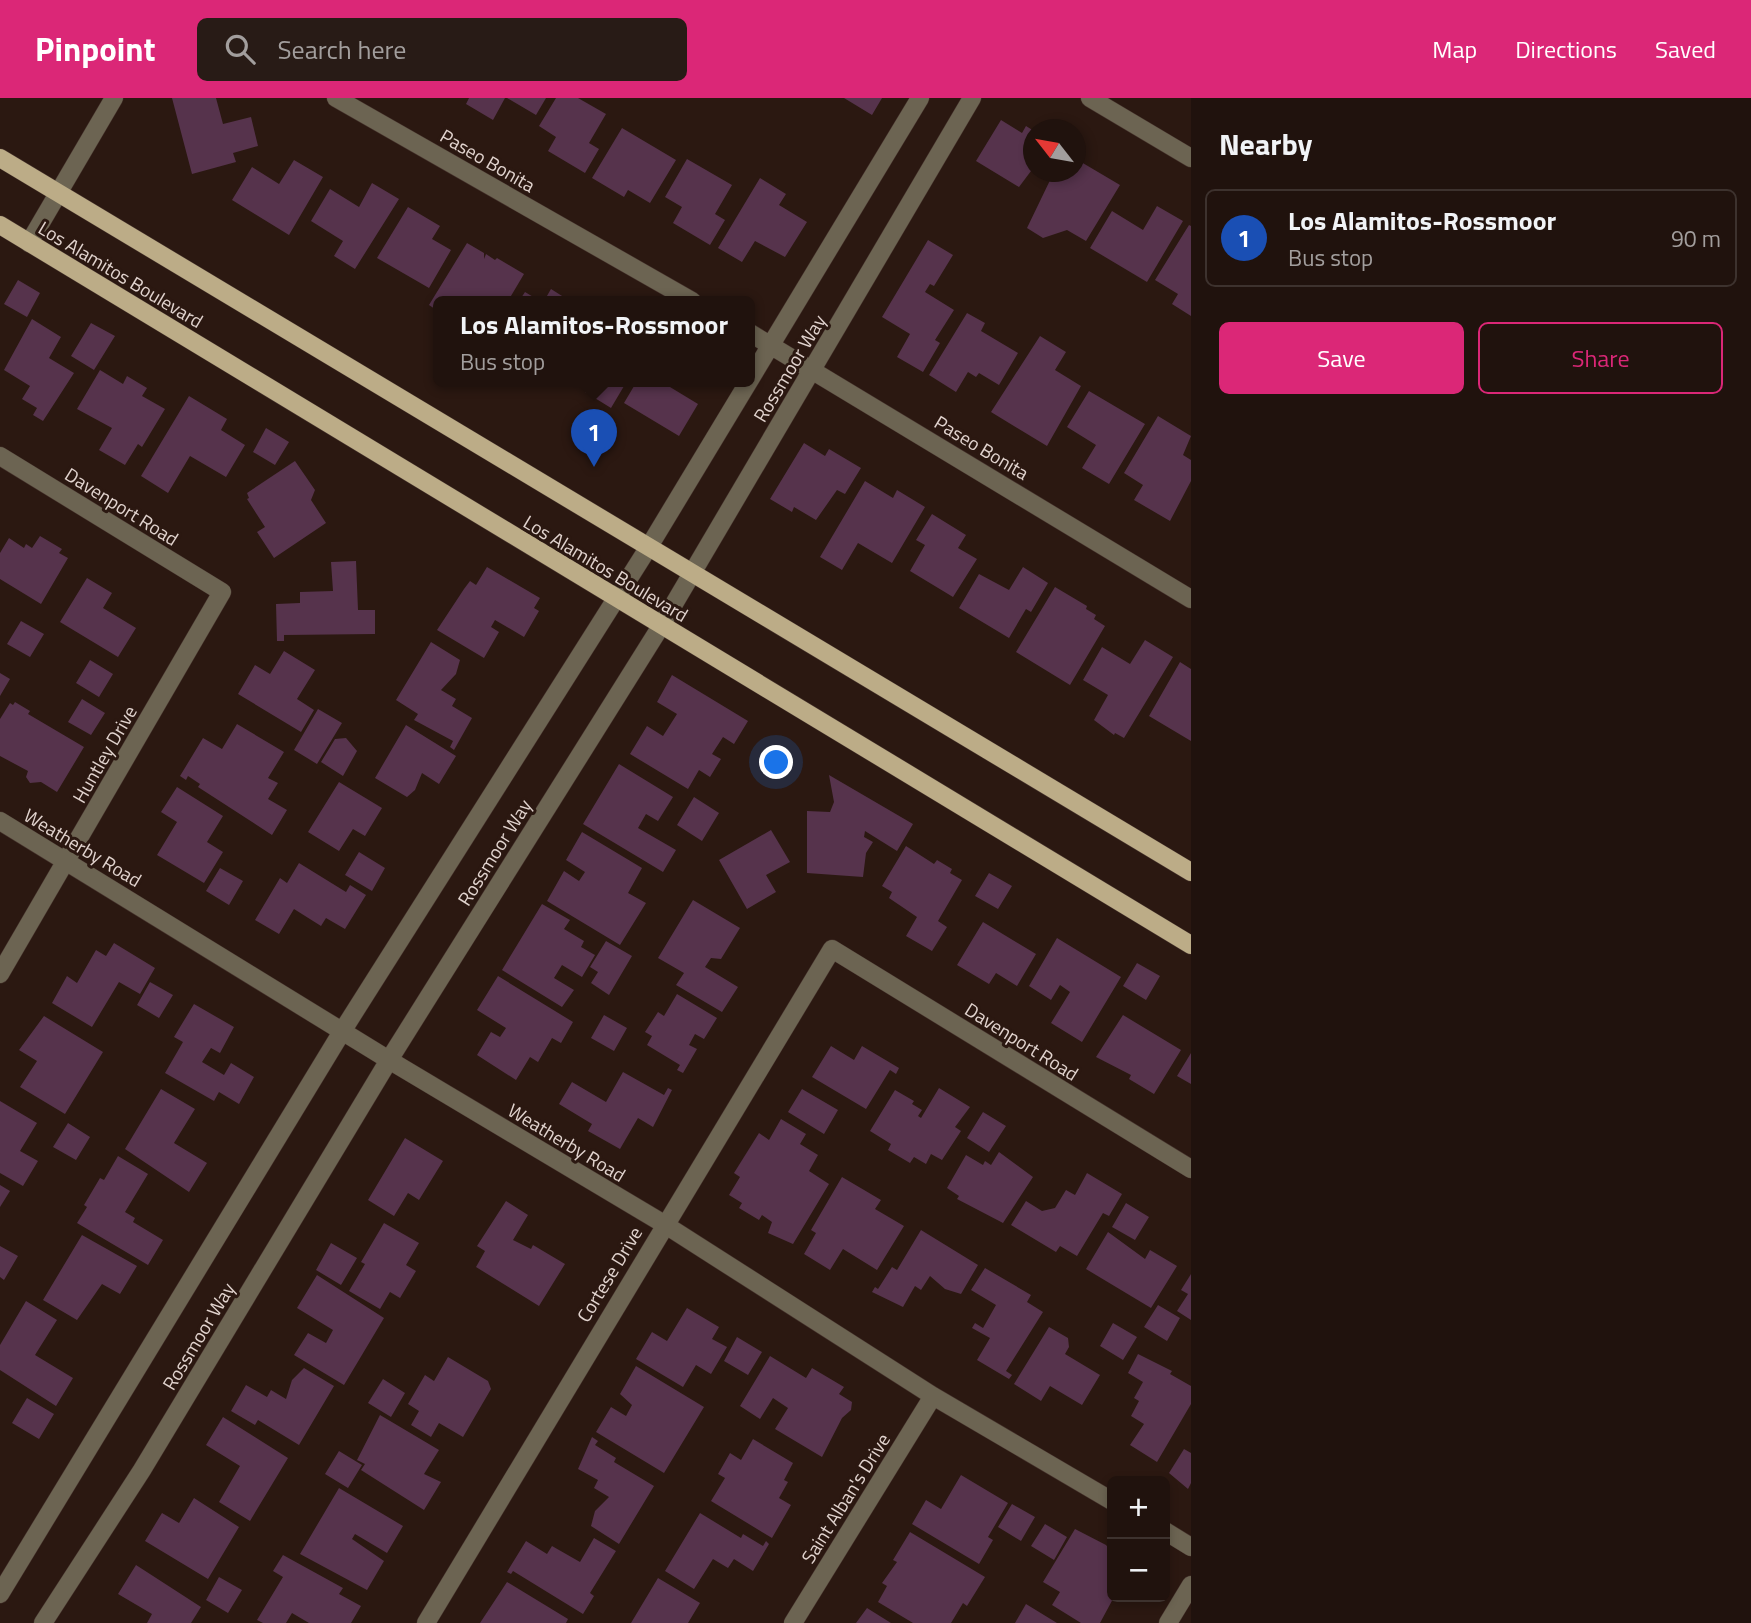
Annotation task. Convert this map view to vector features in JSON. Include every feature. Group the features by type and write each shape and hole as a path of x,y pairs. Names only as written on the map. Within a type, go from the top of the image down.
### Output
{"main road":[{"name":"Los Alamitos Boulevard","path":"0,159 650,545 1191,872"},
{"name":"Los Alamitos Boulevard","path":"0,225 1191,945"}],"street":[{"path":"29,243 114,98"},
{"name":"Paseo Bonita","path":"336,98 683,296"},
{"name":"Rossmoor Way","path":"755,374 920,98"},
{"name":"Rossmoor Way","path":"43,1623 142,1470 389,1060 661,626 972,98"},
{"path":"1090,98 1191,158"},
{"name":"Paseo Bonita","path":"755,337 1191,599"},
{"name":"Rossmoor Way","path":"0,1594 343,1030 747,387"},
{"name":"Davenport Road","path":"0,456 222,592"},
{"name":"Huntley Drive","path":"0,974 222,592"},
{"name":"Weatherby Road","path":"0,821 389,1060 664,1224 933,1396 1107,1497"},
{"name":"Davenport Road","path":"832,949 1191,1169"},
{"name":"Cortese Drive","path":"426,1623 832,949"},
{"name":"Saint Alban's Drive","path":"793,1623 933,1396"},
{"path":"1170,1534 1191,1547"},
{"path":"1168,1623 1191,1585"}],"building":[{"path":"172,98 216,98 223,124 251,117 258,146 233,153 236,162 192,174"},
{"path":"469,98 505,98 493,120 466,104"},
{"path":"507,98 546,98 536,115"},
{"path":"556,98 578,98 606,114 589,143 599,149 585,173 548,151 556,137 539,126"},
{"path":"844,98 882,98 872,115"},
{"path":"1001,120 1023,131 1023,182 1019,187 976,161"},
{"path":"622,128 676,160 650,203 628,190 624,197 592,178"},
{"path":"687,159 732,185 715,214 725,220 710,245 673,223 682,207 665,197"},
{"path":"294,160 323,177 289,235 232,200 252,167 279,184"},
{"path":"1086,165 1120,185 1086,241 1067,230 1043,238 1027,228 1049,182 1086,182"},
{"path":"760,178 786,194 779,205 807,222 785,257 755,241 742,262 718,248"},
{"path":"372,183 399,199 355,269 334,256 343,241 311,221 330,189 359,207"},
{"path":"1157,206 1183,221 1147,282 1090,248 1112,211 1143,230"},
{"path":"408,207 440,226 432,239 451,250 429,288 377,258"},
{"path":"1189,225 1191,316 1172,304 1178,294 1155,280"},
{"path":"928,240 953,255 934,286 930,284 925,292 954,310 935,340 940,343 923,372 897,357 910,334 882,317"},
{"path":"467,243 484,253 484,259 486,254 495,260 497,258 524,274 511,296 435,296"},
{"path":"18,280 40,293 27,317 4,304"},
{"path":"551,289 562,296 547,296"},
{"path":"967,313 985,323 981,331 1018,353 999,385 979,373 976,377 968,372 956,392 929,375"},
{"path":"32,319 61,337 49,358 74,373 43,421 33,415 37,408 22,399 30,386 4,370"},
{"path":"91,323 115,336 94,370 71,356"},
{"path":"1040,336 1066,352 1055,370 1081,386 1047,446 991,412"},
{"path":"100,370 123,384 127,376 147,388 142,396 165,409 142,447 138,444 125,465 99,450 112,428 77,409"},
{"path":"588,387 623,387 611,408 585,392"},
{"path":"633,387 670,387 698,404 679,436 624,403"},
{"path":"1089,391 1145,424 1109,484 1082,468 1096,445 1067,427"},
{"path":"189,396 227,419 221,430 245,445 226,477 190,456 168,493 141,476"},
{"path":"1158,416 1191,436 1183,455 1191,460 1191,481 1170,521 1134,500 1143,485 1124,473"},
{"path":"266,428 289,442 275,465 253,452"},
{"path":"804,443 825,456 829,449 861,468 845,494 837,490 816,520 794,507 792,512 770,499"},
{"path":"295,461 315,490 311,500 326,523 274,558 257,532 265,527 247,499 247,493"},
{"path":"865,481 893,498 897,490 925,507 892,563 858,543 842,570 820,557"},
{"path":"932,514 966,535 958,548 977,559 953,597 910,571 925,545 916,540"},
{"path":"40,536 62,549 59,553 68,558 41,604 0,579 0,553 9,538 24,548 26,544 32,548"},
{"path":"356,561 358,610 375,610 375,634 284,635 284,641 277,641 276,604 300,603 300,592 333,591 331,562"},
{"path":"487,567 540,598 534,608 539,611 524,637 495,620 491,627 499,632 484,658 437,630 470,581 476,585"},
{"path":"1023,567 1048,583 1031,612 1026,609 1009,638 959,608 979,574 1009,590"},
{"path":"87,578 112,593 103,608 136,628 118,657 60,622"},
{"path":"1055,587 1087,606 1086,609 1096,615 1094,619 1105,626 1070,685 1016,652"},
{"path":"21,621 44,634 30,657 7,644"},
{"path":"1145,640 1173,657 1124,738 1115,733 1114,735 1094,720 1108,695 1083,680 1102,647 1130,664"},
{"path":"431,642 460,660 456,674 441,690 456,699 452,706 472,718 454,750 450,747 453,741 414,720 418,714 396,700"},
{"path":"284,651 315,670 297,699 314,710 301,732 238,694 255,665 270,674"},
{"path":"90,660 113,674 99,697 76,683"},
{"path":"1180,662 1191,669 1191,741 1149,716"},
{"path":"0,673 10,679 0,696"},
{"path":"672,675 748,721 734,744 723,737 712,754 721,759 710,777 699,770 688,789 630,754 647,726 663,736 677,714 657,702"},
{"path":"82,699 105,713 91,735 68,722"},
{"path":"15,702 30,711 28,714 84,747 57,792 41,782 30,783 26,777 28,771 0,756 0,719 10,703 13,705"},
{"path":"318,709 342,723 317,764 294,750"},
{"path":"237,724 284,752 268,778 278,783 268,799 287,810 272,835 198,787 200,784 188,776 186,780 180,776 203,738 222,749"},
{"path":"406,725 456,756 439,784 422,773 415,790 407,797 375,778"},
{"path":"346,738 357,751 343,776 321,762 335,739"},
{"path":"619,764 673,797 658,821 646,814 638,828 676,850 663,872 583,824"},
{"path":"829,775 913,824 897,851 865,831 864,837 873,842 866,853 863,877 807,873 807,811 830,812 834,802"},
{"path":"339,782 382,808 365,836 353,829 339,851 308,832"},
{"path":"177,787 223,816 207,842 223,852 204,883 157,855 177,822 161,812"},
{"path":"694,797 719,813 702,841 677,825"},
{"path":"771,830 790,862 766,875 776,892 747,909 719,860"},
{"path":"582,832 642,868 628,893 646,903 620,945 547,901 564,871 579,881 585,872 566,860"},
{"path":"906,846 934,864 937,860 952,869 950,873 962,880 938,921 947,927 932,951 906,936 917,917 889,898 892,892 882,886"},
{"path":"359,852 385,868 372,891 345,875"},
{"path":"299,863 346,892 350,885 366,895 345,929 326,918 321,926 294,909 279,934 255,920 280,878 287,883"},
{"path":"220,868 243,881 229,905 206,891"},
{"path":"989,873 1012,886 998,909 975,896"},
{"path":"693,900 740,928 721,959 711,958 705,967 738,987 722,1012 676,985 684,973 658,958"},
{"path":"542,904 570,920 564,929 584,941 581,947 595,955 582,977 562,965 554,978 574,990 562,1007 502,970"},
{"path":"983,922 1036,954 1017,986 996,973 989,984 957,965"},
{"path":"1057,938 1121,977 1082,1042 1051,1023 1070,992 1060,985 1051,1000 1029,986"},
{"path":"606,941 632,956 609,995 591,983 598,972 590,967"},
{"path":"114,943 155,968 140,994 119,982 92,1027 52,1003 67,976 77,983 96,950 106,956"},
{"path":"1137,963 1160,976 1146,1000 1123,986"},
{"path":"498,976 573,1022 561,1043 552,1038 538,1062 530,1057 516,1080 477,1055 491,1032 500,1037 506,1028 477,1010"},
{"path":"150,982 173,995 159,1018 137,1005"},
{"path":"677,994 717,1018 704,1039 695,1034 689,1045 697,1049 683,1073 677,1070 680,1065 647,1045 652,1036 645,1032 658,1012 664,1016"},
{"path":"194,1004 234,1027 220,1053 211,1048 202,1062 224,1075 231,1063 254,1077 239,1104 219,1092 214,1101 165,1073 183,1042 174,1037"},
{"path":"604,1015 627,1028 614,1051 591,1038"},
{"path":"1123,1015 1181,1050 1154,1094 1129,1079 1131,1075 1096,1057"},
{"path":"44,1016 103,1052 65,1114 20,1087 37,1061 19,1050"},
{"path":"831,1046 854,1060 862,1046 899,1068 896,1074 890,1070 866,1109 812,1077"},
{"path":"1191,1053 1191,1084 1177,1076"},
{"path":"623,1072 664,1095 668,1088 672,1090 653,1127 638,1118 620,1149 588,1131 592,1124 559,1104 572,1082 606,1102"},
{"path":"939,1088 970,1107 955,1127 961,1131 942,1160 931,1154 926,1164 914,1157 910,1163 888,1150 891,1144 870,1131 895,1090 914,1101 912,1104 922,1110 918,1116 921,1118"},
{"path":"161,1089 195,1109 174,1143 207,1163 189,1192 125,1149"},
{"path":"802,1089 838,1110 824,1134 788,1112"},
{"path":"0,1101 37,1123 20,1151 38,1161 23,1186 0,1173"},
{"path":"983,1112 1006,1126 989,1152 967,1138"},
{"path":"781,1119 806,1134 800,1144 818,1155 809,1171 829,1184 793,1244 768,1233 772,1222 762,1215 759,1220 739,1208 742,1203 729,1195 740,1177 734,1173 759,1133 769,1140"},
{"path":"68,1123 90,1137 76,1160 53,1147"},
{"path":"405,1138 443,1161 419,1200 408,1193 394,1216 368,1200"},
{"path":"999,1152 1033,1177 1003,1223 957,1199 959,1196 947,1188 966,1155 983,1165 985,1161 991,1165"},
{"path":"118,1156 148,1174 125,1212 135,1218 133,1222 163,1240 148,1265 77,1223 100,1178 104,1180"},
{"path":"1087,1173 1122,1194 1109,1216 1103,1213 1077,1256 1060,1246 1056,1252 1011,1225 1026,1201 1042,1211 1055,1208 1066,1190 1075,1195"},
{"path":"842,1177 881,1200 875,1209 904,1226 877,1270 843,1249 830,1270 804,1254 816,1233 811,1230"},
{"path":"0,1185 10,1191 0,1207"},
{"path":"506,1201 528,1215 513,1240 531,1249 533,1245 565,1264 539,1306 476,1267 485,1251 477,1246"},
{"path":"1126,1203 1149,1217 1135,1240 1112,1227"},
{"path":"384,1223 419,1243 406,1265 416,1271 400,1298 390,1292 380,1309 349,1291 365,1264 361,1262"},
{"path":"921,1230 978,1265 961,1294 945,1289 930,1276 921,1290 915,1286 903,1307 872,1292 875,1287 878,1289 892,1267 897,1270"},
{"path":"1108,1232 1145,1259 1150,1250 1177,1266 1151,1308 1086,1269"},
{"path":"82,1235 137,1266 120,1294 102,1284 77,1320 43,1300"},
{"path":"331,1243 357,1258 341,1285 316,1270"},
{"path":"0,1246 18,1256 4,1280 0,1277"},
{"path":"985,1268 1031,1295 1027,1302 1043,1312 1006,1371 1012,1375 1009,1379 977,1360 990,1338 972,1328 975,1323 983,1328 996,1305 971,1290"},
{"path":"1191,1274 1191,1320 1177,1311 1188,1294 1181,1290"},
{"path":"317,1275 384,1318 344,1385 294,1355 308,1333 326,1343 333,1330 297,1308"},
{"path":"26,1301 57,1320 35,1355 73,1378 56,1406 0,1370 0,1345"},
{"path":"1158,1305 1180,1318 1167,1341 1144,1327"},
{"path":"687,1308 719,1327 712,1339 727,1347 711,1374 696,1365 683,1387 636,1359 652,1332 667,1341"},
{"path":"1113,1323 1137,1337 1123,1360 1100,1346"},
{"path":"1049,1327 1068,1338 1069,1347 1065,1354 1100,1375 1082,1405 1050,1386 1041,1401 1014,1384"},
{"path":"737,1337 762,1352 748,1375 724,1361"},
{"path":"1138,1354 1172,1371 1170,1374 1191,1386 1191,1404 1157,1462 1130,1445 1144,1424 1131,1416 1139,1401 1134,1398 1143,1382 1128,1373"},
{"path":"770,1356 806,1378 812,1368 844,1387 839,1394 852,1402 851,1410 842,1418 822,1457 775,1429 788,1408 773,1398 760,1419 740,1406"},
{"path":"448,1357 488,1381 491,1389 463,1437 439,1423 431,1437 411,1425 419,1411 408,1404 425,1375 434,1381"},
{"path":"636,1366 704,1407 664,1473 596,1432 611,1407 626,1416 632,1405 620,1394"},
{"path":"304,1368 334,1386 299,1445 258,1420 255,1425 231,1411 246,1385 267,1397 271,1390 286,1399 292,1380"},
{"path":"383,1379 405,1393 391,1417 368,1403"},
{"path":"27,1398 54,1414 39,1439 12,1423"},
{"path":"380,1415 439,1450 424,1474 441,1482 424,1510 361,1470 365,1464 357,1460"},
{"path":"223,1417 288,1458 250,1521 219,1502 240,1466 206,1445"},
{"path":"592,1437 598,1441 595,1445 616,1458 614,1462 654,1486 619,1544 591,1526 595,1511 609,1497 594,1488 598,1480 578,1469"},
{"path":"753,1439 793,1463 784,1480 788,1482 779,1498 791,1505 772,1538 711,1501 725,1478 718,1474 730,1453 741,1460"},
{"path":"1184,1449 1191,1453 1191,1483 1188,1489 1169,1473"},
{"path":"339,1451 362,1465 348,1488 325,1474"},
{"path":"961,1475 1008,1503 988,1537 993,1540 979,1564 912,1524 926,1500 941,1509"},
{"path":"339,1488 403,1526 387,1553 355,1534 352,1539 384,1561 367,1590 300,1554"},
{"path":"194,1498 239,1527 208,1579 145,1541 162,1513 179,1523"},
{"path":"1012,1504 1035,1517 1021,1541 998,1527"},
{"path":"700,1513 741,1538 743,1534 763,1546 766,1541 769,1544 753,1571 734,1559 728,1568 713,1559 694,1589 665,1571"},
{"path":"1045,1524 1067,1537 1054,1560 1031,1546"},
{"path":"1075,1529 1107,1546 1107,1602 1111,1602 1100,1623 1081,1623 1052,1605 1060,1592 1043,1582"},
{"path":"910,1532 985,1577 967,1606 963,1603 951,1623 913,1623 878,1602 887,1586 882,1583 897,1562 893,1560"},
{"path":"594,1538 616,1551 590,1593 594,1596 583,1614 513,1571 511,1574 507,1572 526,1541 547,1554 552,1546 580,1562"},
{"path":"283,1555 343,1588 339,1594 361,1606 351,1623 309,1623 292,1613 286,1623 263,1623 257,1620 283,1577 273,1571"},
{"path":"136,1565 201,1607 191,1623 147,1623 152,1614 118,1594"},
{"path":"219,1577 242,1590 228,1613 206,1600"},
{"path":"658,1578 700,1603 688,1623 631,1623"},
{"path":"507,1582 568,1619 566,1623 480,1623"},
{"path":"1026,1604 1057,1623 1015,1623"},
{"path":"867,1608 891,1623 856,1623"}],"place":[{"name":"Los Alamitos-Rossmoor","path":"594,467"}]}
